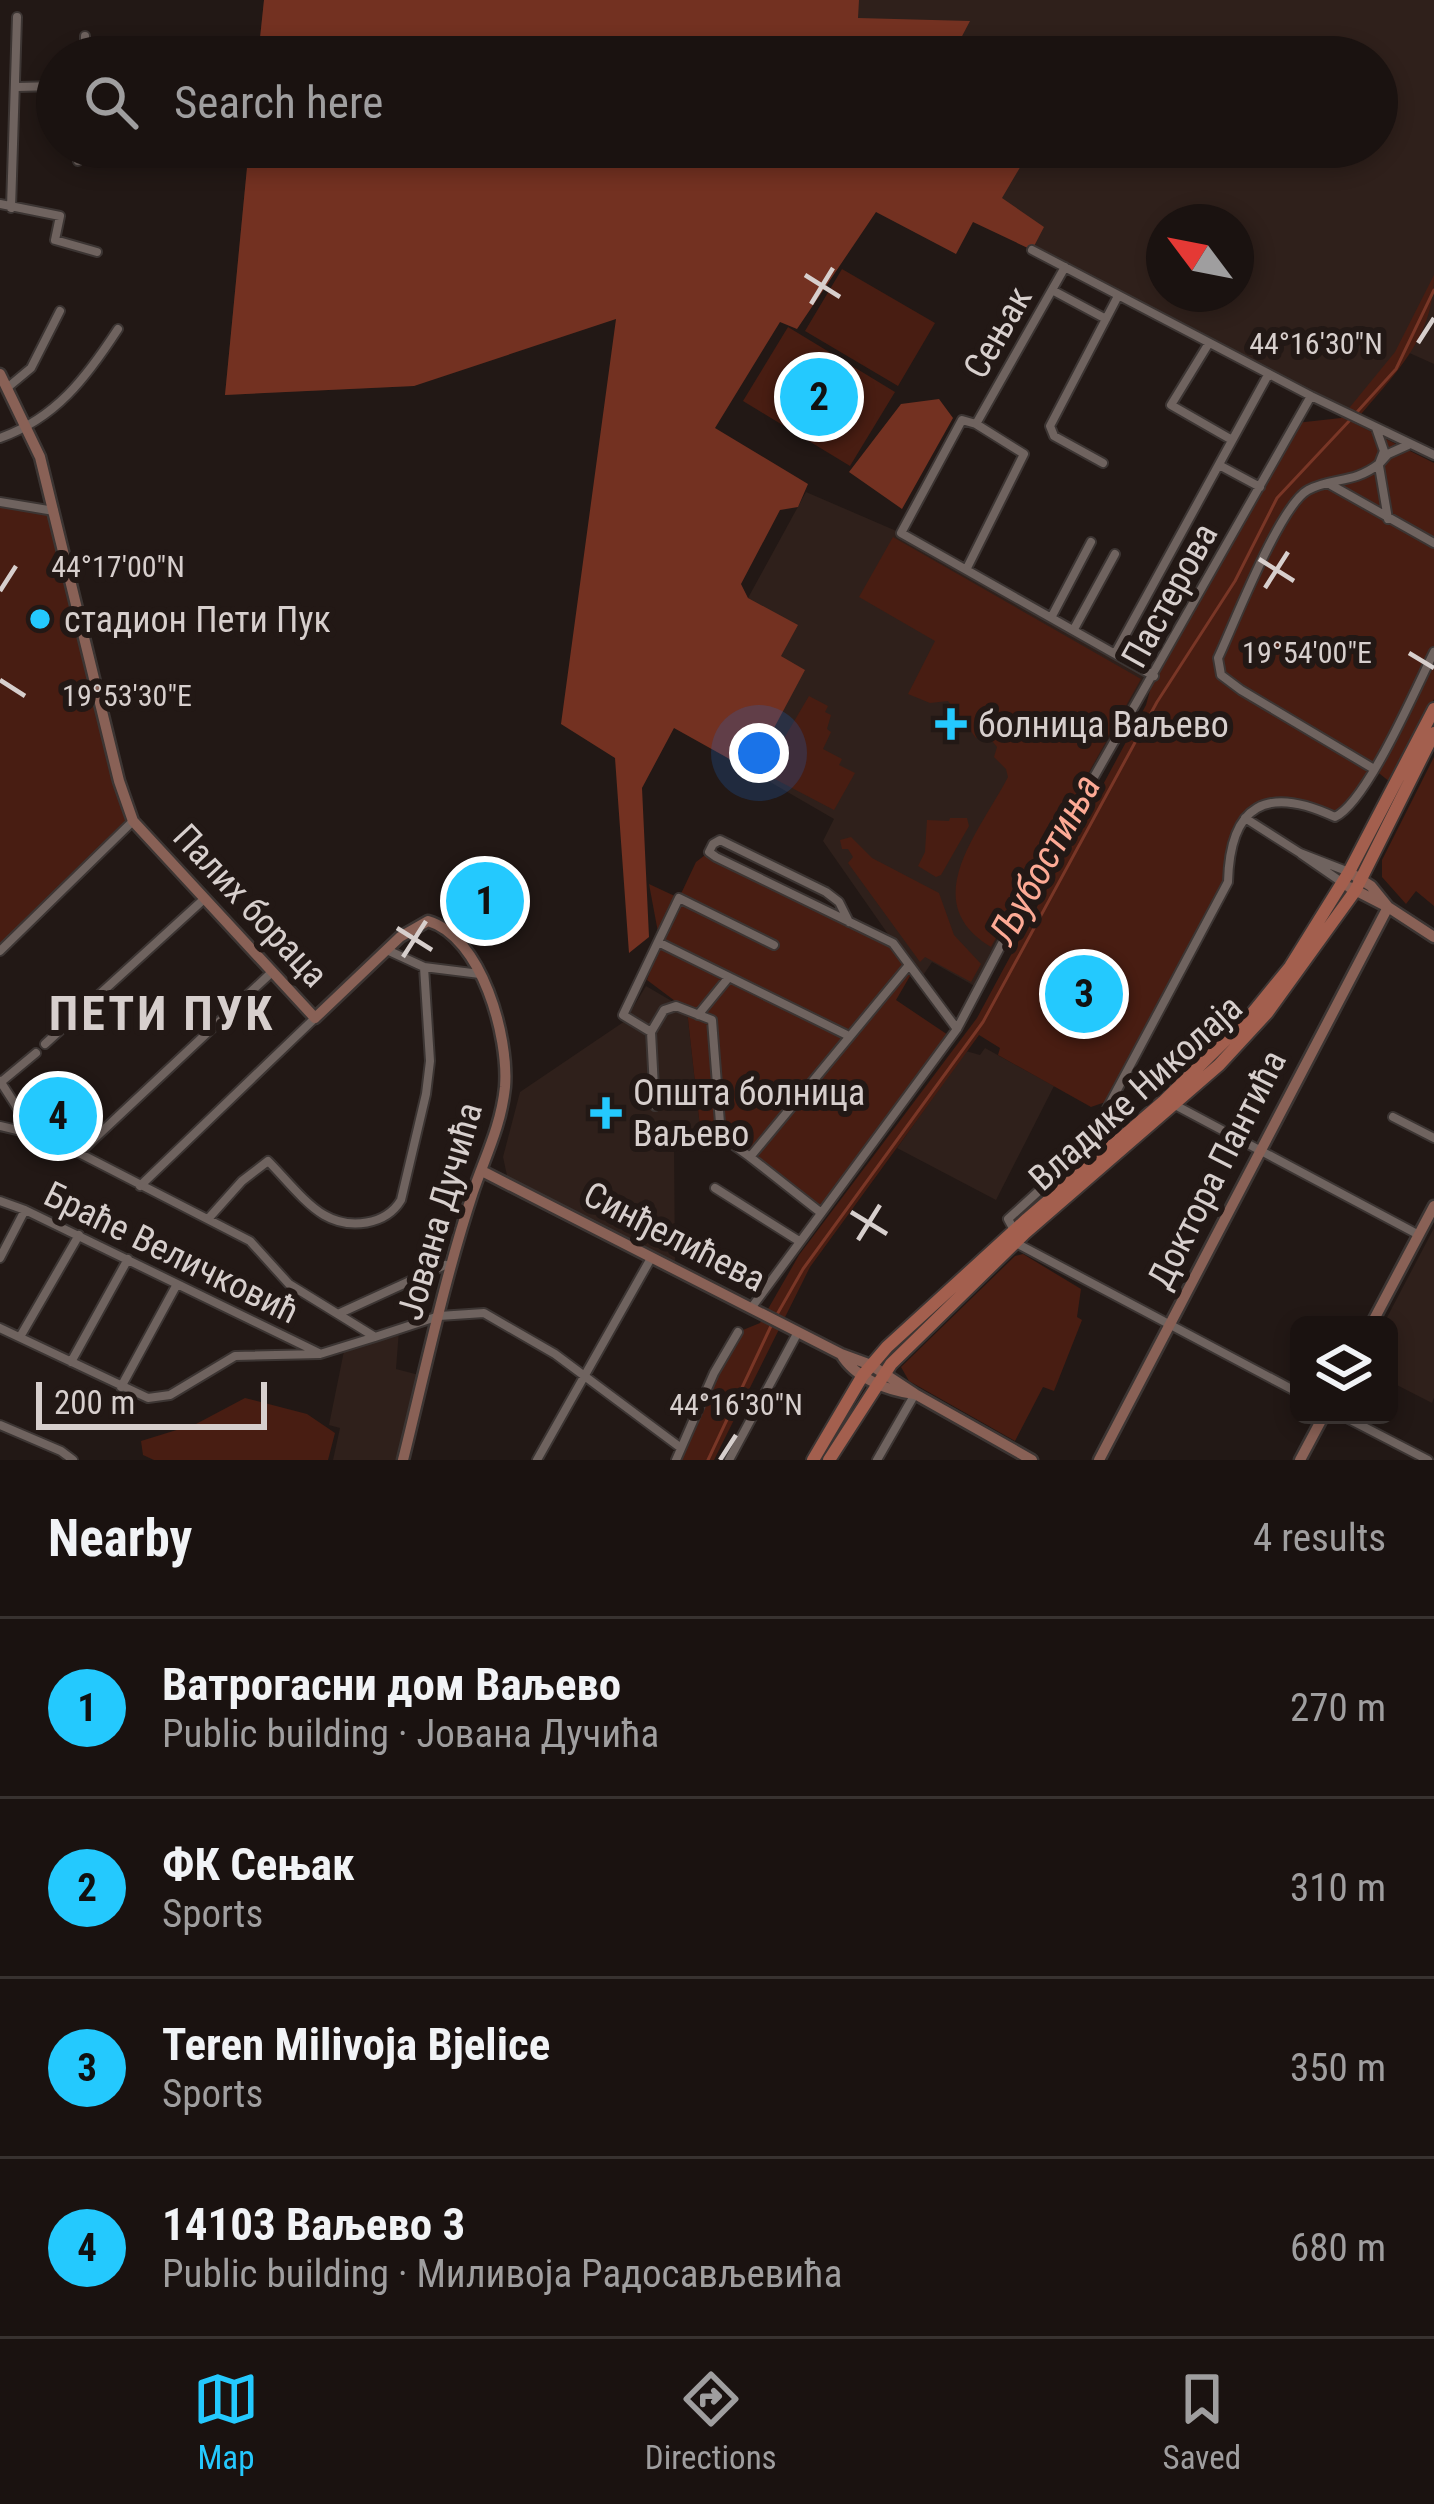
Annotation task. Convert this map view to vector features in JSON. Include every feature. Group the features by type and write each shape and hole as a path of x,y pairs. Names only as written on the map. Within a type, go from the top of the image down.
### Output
{"main road":[{"name":"Владике Николаја","path":"829,1460 873,1374 1012,1230 1165,1100 1233,1035 1289,967 1352,881 1434,709"},
{"name":"Владике Николаја","path":"1012,1230 1175,1105 1267,1013 1352,881 1434,733"},
{"path":"813,1460 873,1374"}],"street":[{"path":"11,208 17,17"},
{"path":"17,87 36,87"},
{"path":"0,204 60,216 55,240 97,252"},
{"path":"1032,250 1434,455"},
{"name":"Сењак","path":"976,424 1065,267"},
{"path":"1052,290 1106,319"},
{"path":"1103,463 1054,436 1049,426 1118,295"},
{"path":"7,388 32,368 60,311"},
{"path":"0,438 28,428 69,396 118,329"},
{"path":"1209,343 1171,406 1232,440"},
{"path":"0,374 28,428 54,511 119,782 133,821 0,951"},
{"path":"1116,652 1269,374"},
{"name":"Пастерова","path":"752,1307 957,1029 1037,877 1311,396"},
{"name":"Сењак","path":"962,421 976,424 1024,457 967,568 901,532 962,421"},
{"path":"1376,427 1384,452 1378,482 1388,519"},
{"path":"1374,769 1241,690 1221,675 1218,658 1287,512 1306,491 1351,482 1388,454 1412,444"},
{"path":"1219,465 1260,487"},
{"path":"1329,484 1434,543"},
{"path":"0,502 54,511"},
{"path":"1052,616 1091,542"},
{"path":"1074,629 1114,554"},
{"path":"967,568 1154,676"},
{"path":"1290,1388 1169,1325 1012,1230 1086,1148 1228,882 1229,852 1245,818 1260,804 1302,801 1336,817 1346,812 1374,769 1434,652"},
{"path":"1245,818 1352,881 1434,937"},
{"name":"Палих бораца","path":"133,821 315,1018 416,925 437,924"},
{"path":"849,922 839,902 826,892 719,840 712,844 711,854 849,922 893,943 957,1029"},
{"path":"651,1032 622,1015 679,898 773,945"},
{"path":"45,1044 203,900"},
{"name":"Доктора Пантића","path":"1099,1460 1388,907"},
{"name":"Јована Дучића","path":"403,1460 439,1316 496,1136 505,1085 502,1031 482,974 437,924"},
{"path":"659,943 849,1036"},
{"path":"387,950 424,967 482,974"},
{"path":"750,1157 909,964"},
{"path":"208,1219 268,1161 324,1215 347,1222 374,1222 393,1214 401,1199 427,1094 430,1061 424,967"},
{"path":"79,1153 272,972"},
{"path":"698,1015 729,977"},
{"path":"655,1106 651,1032 664,1010 676,1006 712,1020 721,1136 820,1212"},
{"path":"140,1186 315,1018"},
{"path":"34,1134 0,1081 36,1053"},
{"path":"1175,1105 1419,1235"},
{"path":"1393,1117 1434,1138"},
{"path":"0,1126 79,1153 250,1241 289,1284 376,1337"},
{"name":"Синђелићева","path":"482,1171 650,1260 752,1307 1032,1460"},
{"path":"715,1188 799,1241"},
{"name":"Браће Величковић","path":"0,1202 79,1235 320,1354"},
{"path":"0,1258 25,1210"},
{"path":"1376,1316 1432,1212"},
{"path":"20,1337 79,1235"},
{"path":"71,1362 128,1259"},
{"path":"537,1460 650,1260"},
{"path":"338,1314 445,1265"},
{"path":"121,1388 176,1286"},
{"path":"0,1328 148,1398 170,1395 235,1356 320,1354 439,1316 475,1312 494,1317 681,1448"},
{"path":"676,1460 714,1373 738,1332"},
{"path":"729,1460 798,1332"},
{"path":"878,1460 914,1394"},
{"path":"1300,1460 1319,1424"},
{"path":"1358,1424 1428,1460"},
{"path":"0,1425 61,1450 73,1460"}],"shaded area":[{"path":"264,0 1434,0 1434,364 1405,351 1353,416 1153,312 1254,312 1254,204 1146,204 1146,308 890,175 414,386 225,395 247,168 1398,168 1398,36 260,36"},
{"path":"264,0 859,0 858,18 970,21 962,36 260,36"},
{"path":"247,168 1020,168 1002,198 1044,227 1032,250 973,222 956,254 876,212 797,329 780,322 715,428 808,484 798,507 780,510 741,584 748,598 798,625 781,656 805,670 751,771 674,728 642,788 649,937 629,953 615,758 561,724 616,319 414,386 225,395"},
{"path":"842,269 935,323 898,386 805,331"},
{"path":"1434,275 1419,338 1354,423 1434,463 1434,699 1390,782 1375,770 1335,817 1311,807 1272,803 1245,819 1230,856 1228,882 1114,1099 1091,1107 998,1055 1000,1048 979,1035 810,1267 714,1460 678,1460 738,1332 760,1323 799,1255 977,1018 1146,705 1154,676 1296,423 1341,418 1395,352"},
{"path":"788,327 895,392 850,466 743,401"},
{"path":"939,399 953,418 902,509 849,472 901,404"},
{"name":"болница Ваљево","path":"806,492 901,533 1154,676 978,988 932,962 920,980 823,841 834,819 751,771 804,670 781,656 748,598"},
{"path":"0,502 54,511 133,821 0,951"},
{"path":"893,537 1141,679 991,947 969,929 958,909 956,888 970,844 1008,777 994,757 997,747 988,736 976,738 948,701 930,703 908,694 935,641 859,597"},
{"path":"809,696 828,706 825,712 831,715 827,729 831,732 823,749 855,773 834,810 771,777 770,762"},
{"path":"1434,757 1434,906 1416,891 1406,904 1382,877 1382,860"},
{"path":"967,818 969,826 936,877 918,866 925,852 927,820"},
{"path":"851,837 872,858 939,893 954,935 981,964 971,982 925,957 920,962 848,863 853,857 842,849 840,840"},
{"path":"709,852 893,943 910,976 896,1000 951,1037 820,1212 721,1137 701,1136 687,1010 647,980 660,943 649,884 679,898 696,862"},
{"name":"Општа болница Ваљево","path":"646,986 687,1010 701,1136 674,1144 675,1272 509,1185 503,1157 520,1092 625,1021"},
{"path":"985,1048 1054,1086 996,1200 897,1148 966,1051 980,1055"},
{"path":"1434,1228 1432,1403 1398,1386 1398,1316 1388,1316"},
{"path":"1023,1254 1081,1289 1077,1317 1082,1320 1054,1391 1043,1387 1015,1441 909,1381 901,1367 1015,1256"},
{"path":"399,1330 396,1369 423,1376 403,1460 333,1460 340,1428 329,1425 345,1346"},
{"path":"245,1398 307,1414 335,1433 328,1460 154,1460 143,1455 141,1441 196,1424"}],"waterway":[{"name":"Љубостиња","path":"1357,412 1396,369 1434,290"},
{"name":"Љубостиња","path":"775,1318 803,1269 983,1022 1157,702 1235,581 1277,498 1351,419"},
{"name":"Љубостиња","path":"708,1460 771,1326"}],"place":[{"name":"ФК Сењак","path":"819,397"},
{"name":"стадион Пети Пук","path":"40,619"},
{"name":"болница Ваљево","path":"951,724"},
{"name":"Ватрогасни дом Ваљево","path":"485,901"},
{"name":"Teren Milivoja Bjelice","path":"1084,994"},
{"name":"Општа болница Ваљево","path":"606,1113"},
{"name":"14103 Ваљево 3","path":"58,1116"}],"district":[{"name":"ПЕТИ ПУК","path":"162,1013"}]}
